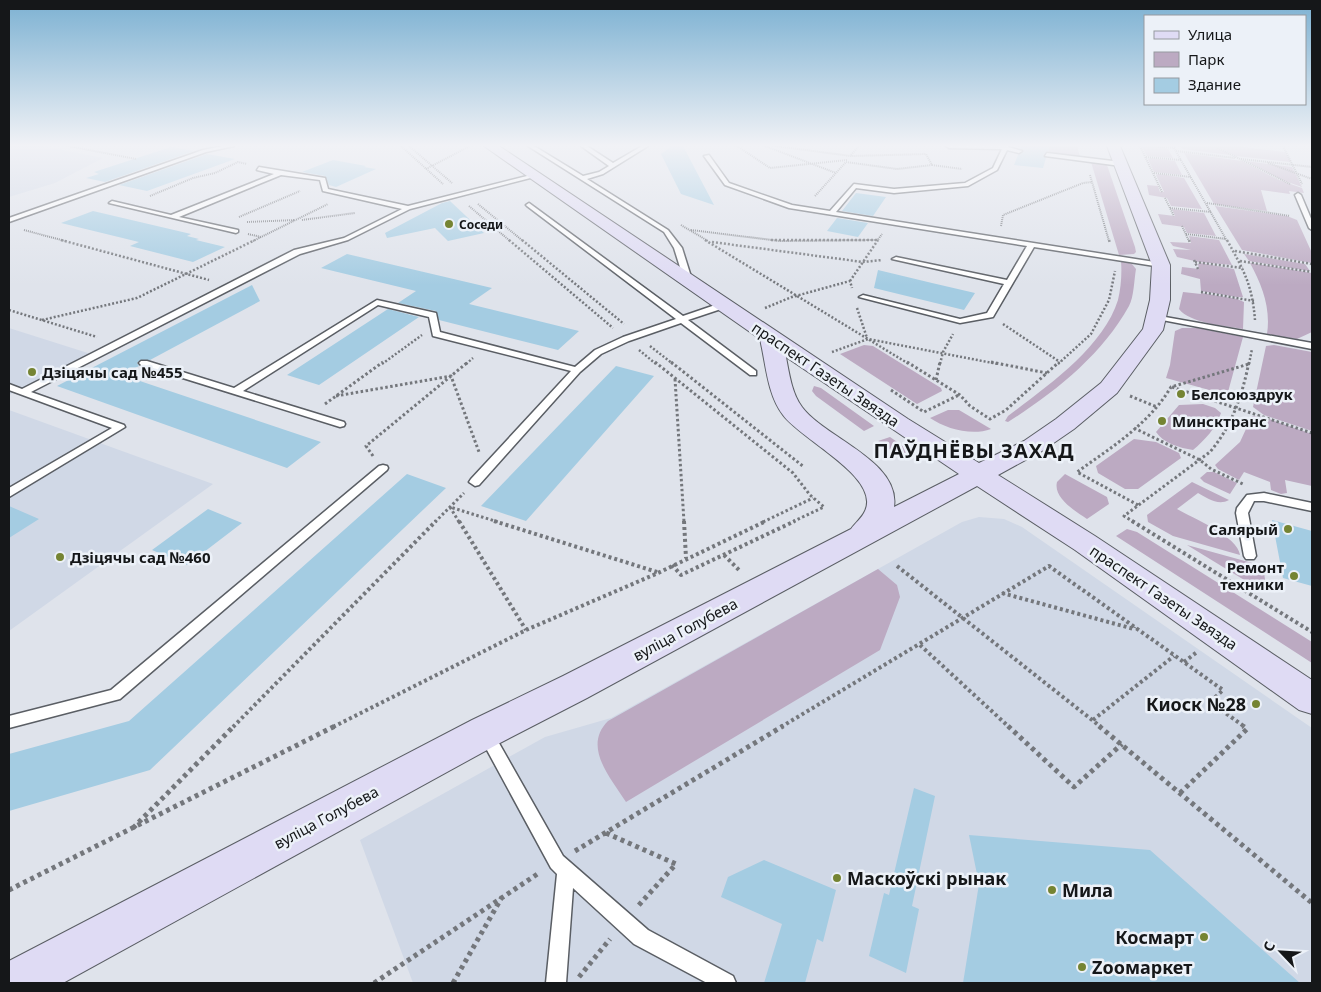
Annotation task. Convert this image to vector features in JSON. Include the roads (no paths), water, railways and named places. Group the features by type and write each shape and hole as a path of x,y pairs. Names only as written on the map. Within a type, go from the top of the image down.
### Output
{"main road":[{"name":"праспект Газеты Звязда","path":"559,192 899,424 1085,543 1312,699"},
{"name":"вуліца Голубева","path":"16,983 485,732 576,687 860,536 980,475 1033,446 1065,424 1109,388 1153,330 1158,317 1161,265 1132,192"},
{"path":"770,336 786,399 794,414 858,465 880,490 883,506 880,513 876,520 860,536"}],"lane":[{"path":"9,220 90,192"},
{"path":"172,217 231,192"},
{"path":"335,192 405,207"},
{"path":"23,392 297,252 346,240 405,207 472,192"},
{"path":"605,192 669,234 678,248 688,280"},
{"path":"750,192 791,207 1161,265"},
{"path":"832,213 849,192"},
{"path":"1298,195 1312,228"},
{"path":"80,196 95,199"},
{"path":"112,203 236,231"},
{"path":"529,205 753,373"},
{"path":"863,297 960,321 990,315 1032,244"},
{"path":"896,259 1010,283"},
{"path":"236,391 377,302 433,315 436,334 577,370"},
{"path":"475,482 577,370 598,352 637,335 724,305"},
{"path":"1158,317 1312,346"},
{"path":"104,351 117,355"},
{"path":"144,363 340,424"},
{"path":"9,387 120,427 9,493"},
{"path":"9,722 115,694 383,468"},
{"path":"1250,556 1243,508 1251,498 1255,496 1273,498 1312,507"},
{"path":"485,732 561,866 641,936 726,983"},
{"path":"556,983 561,866"}],"place":[{"name":"Соседи","path":"449,224"},
{"name":"Дзіцячы сад №455","path":"32,372"},
{"name":"Белсоюздрук","path":"1181,394"},
{"name":"Минсктранс","path":"1162,421"},
{"name":"Салярый","path":"1288,529"},
{"name":"Дзіцячы сад №460","path":"60,557"},
{"name":"Ремонт техники","path":"1294,576"},
{"name":"Киоск №28","path":"1256,704"},
{"name":"Маскоўскі рынак","path":"837,878"},
{"name":"Мила","path":"1052,890"},
{"name":"Космарт","path":"1204,937"},
{"name":"Zooмаркет","path":"1082,967"}],"district":[{"name":"ПАЎДНЁВЫ ЗАХАД","path":"974,450"}]}
